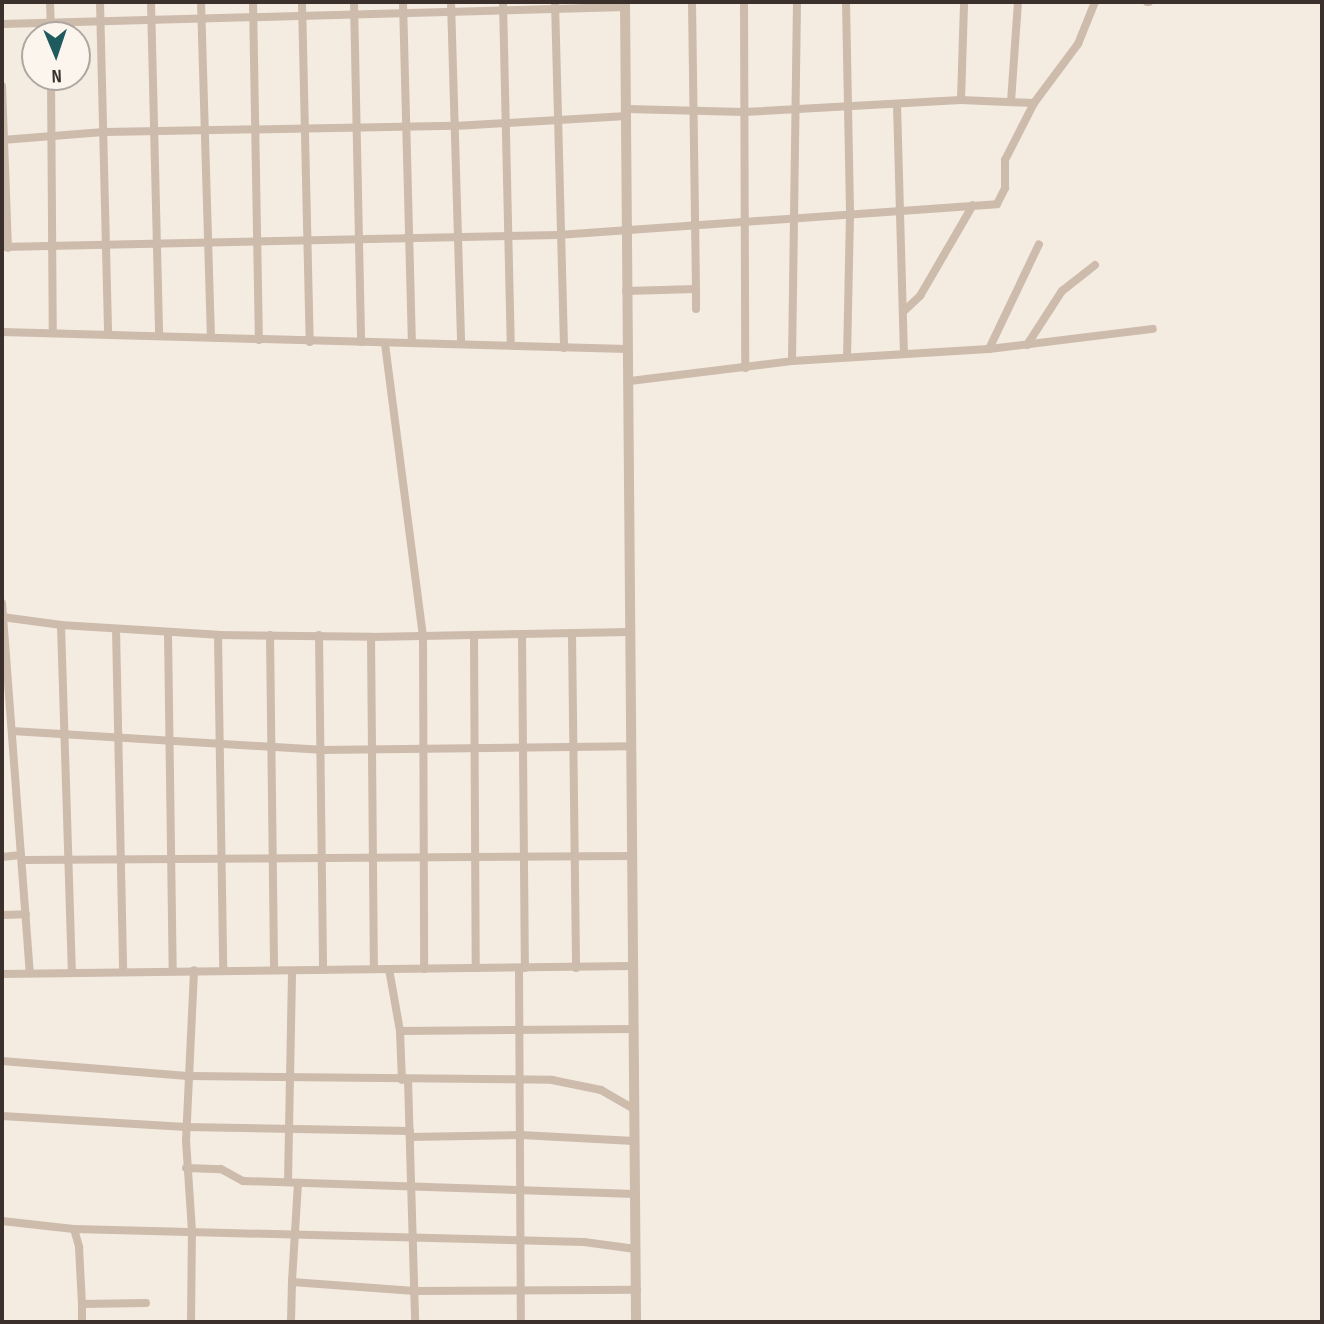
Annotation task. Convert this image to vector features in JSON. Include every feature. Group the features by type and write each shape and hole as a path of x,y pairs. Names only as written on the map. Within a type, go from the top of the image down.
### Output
{"street":[{"path":"50,2 51,21"},
{"path":"100,2 108,246 108,334"},
{"path":"151,2 152,132 159,335"},
{"path":"201,2 206,243 211,337"},
{"path":"253,2 259,341"},
{"path":"302,2 305,242 310,342"},
{"path":"354,2 360,342"},
{"path":"403,2 412,343"},
{"path":"451,2 461,343"},
{"path":"692,2 698,174 691,200 696,309"},
{"path":"744,2 746,368"},
{"path":"792,361 797,2"},
{"path":"846,2 850,215 847,357"},
{"path":"961,100 964,2"},
{"path":"1011,102 1017,2"},
{"path":"2,86 5,248 558,235 903,211 1002,200 1005,160 1034,103 1078,44 1095,2"},
{"path":"91,23 403,16 503,6 625,5 636,1322"},
{"path":"503,6 511,345"},
{"path":"555,6 558,235 564,348"},
{"path":"2,24 21,24"},
{"path":"51,91 53,332"},
{"path":"3,140 104,132 303,131 455,126 556,120 627,112 744,112 961,100 1034,103"},
{"path":"897,105 903,211 904,352"},
{"path":"905,310 920,296 973,205"},
{"path":"989,349 1040,244"},
{"path":"1027,345 1062,291 1095,265"},
{"path":"626,291 696,289"},
{"path":"630,381 792,361 904,352 989,349 1153,329"},
{"path":"2,332 627,349"},
{"path":"384,344 423,637 424,969"},
{"path":"2,603 30,972"},
{"path":"2,616 61,625 218,635 371,638 629,632"},
{"path":"61,625 72,972"},
{"path":"116,629 115,737 121,860 122,972"},
{"path":"168,633 173,971"},
{"path":"218,635 223,971"},
{"path":"270,635 275,859 274,970"},
{"path":"319,635 323,970"},
{"path":"572,635 576,968"},
{"path":"474,636 473,859 476,968"},
{"path":"521,1322 517,1241 521,1135 519,1030 523,858 520,748 522,636"},
{"path":"371,638 374,970"},
{"path":"12,731 320,750 631,746"},
{"path":"2,857 69,860 372,861 631,856"},
{"path":"2,915 26,914"},
{"path":"2,974 576,968 632,965"},
{"path":"390,969 400,1031 410,1134 415,1322"},
{"path":"191,1322 192,1231 186,1168 186,1127 194,970"},
{"path":"288,1182 292,971"},
{"path":"400,1031 632,1029"},
{"path":"2,1061 190,1076 519,1082 552,1080 601,1090 635,1110"},
{"path":"2,1116 186,1127 521,1135 634,1141"},
{"path":"186,1168 221,1169 240,1180 636,1194"},
{"path":"291,1322 298,1182"},
{"path":"2,1221 74,1229 517,1241 636,1249"},
{"path":"74,1229 79,1247 82,1322"},
{"path":"292,1283 415,1291 637,1290"},
{"path":"82,1304 146,1303"}]}
